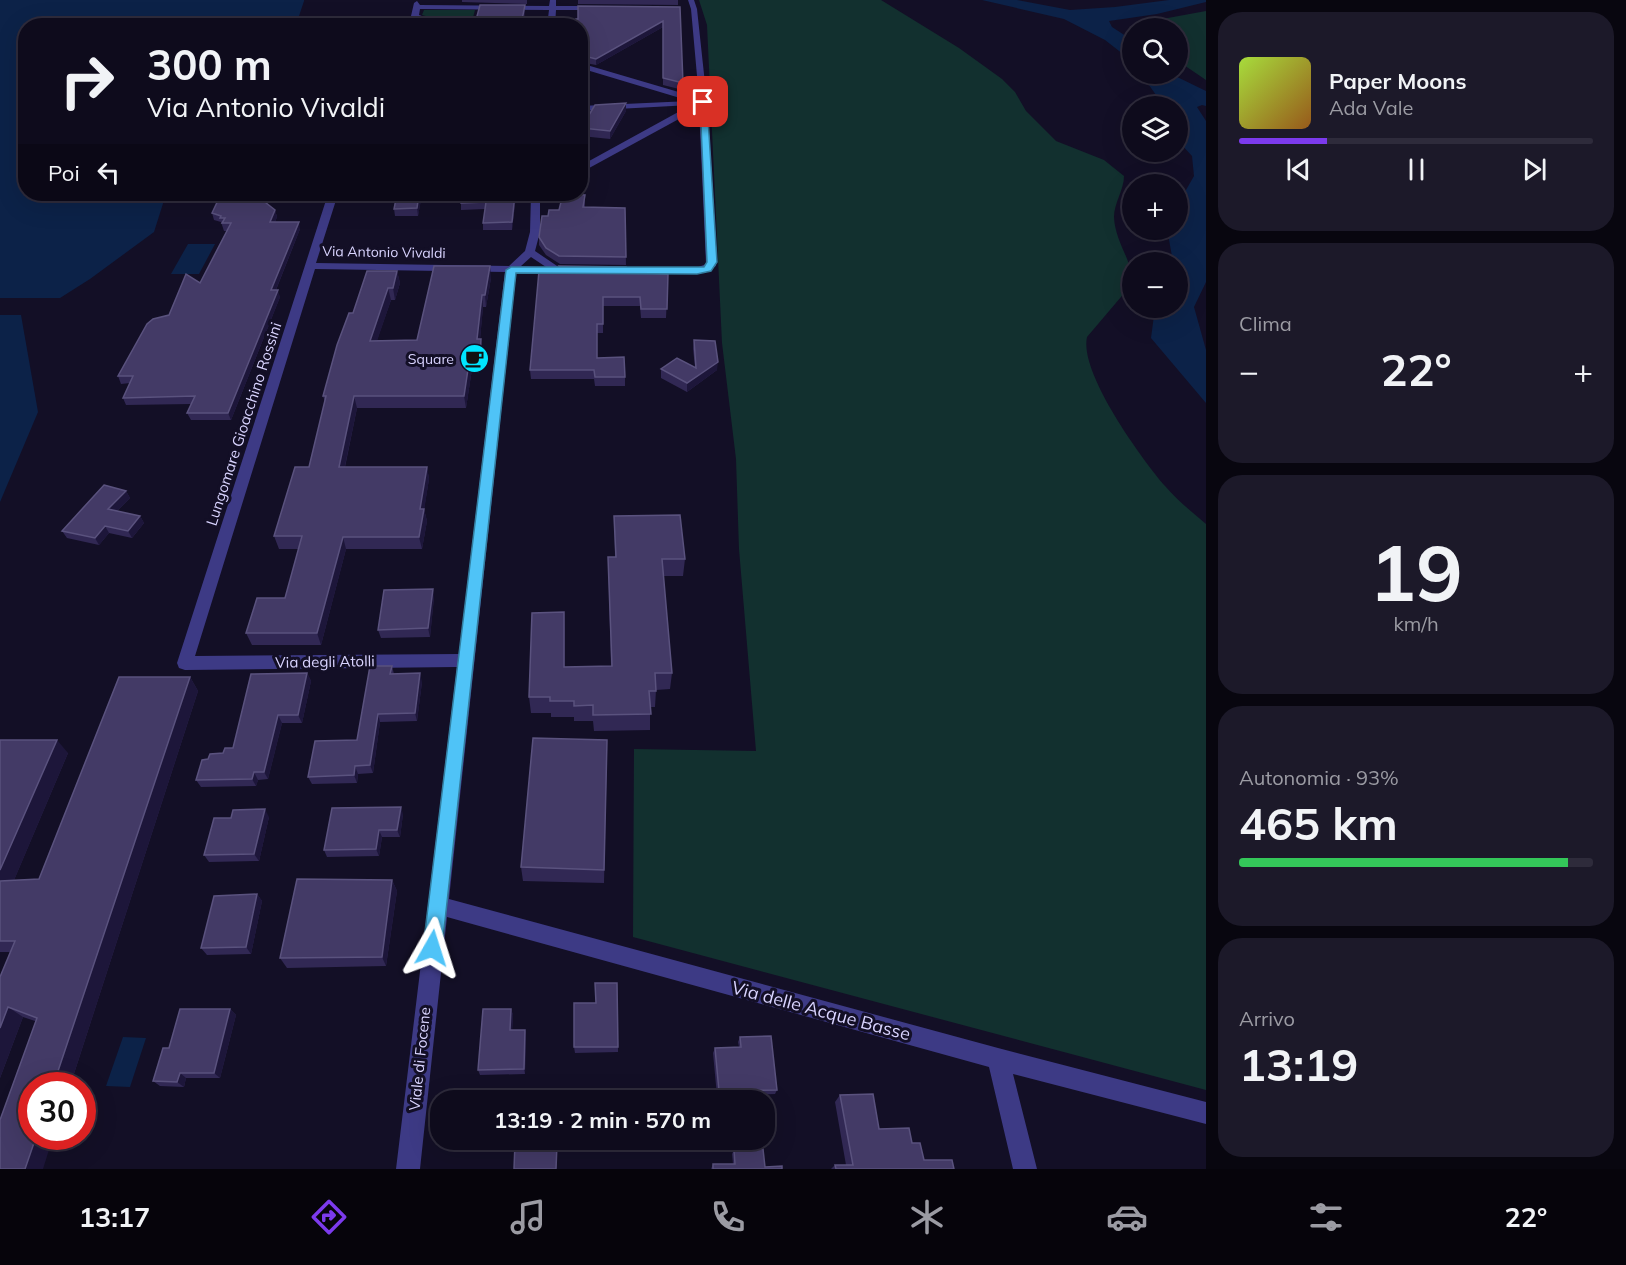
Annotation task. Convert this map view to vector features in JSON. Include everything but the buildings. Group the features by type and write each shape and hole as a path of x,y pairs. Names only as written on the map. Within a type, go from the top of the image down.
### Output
{"street":[{"path":"421,18 415,16 417,4 553,4 611,8"},
{"path":"592,270 697,271 707,269 712,262 703,102 693,4 682,9"},
{"path":"588,67 703,102"},
{"path":"588,109 703,102"},
{"path":"588,166 703,102"},
{"name":"Lungomare Gioacchino Rossini","path":"185,663 331,201"},
{"path":"511,270 530,252 535,232 536,201"},
{"name":"Via Antonio Vivaldi","path":"312,266 563,270 530,252"},
{"name":"Viale di Focene","path":"408,1169 511,270"},
{"name":"Via degli Atolli","path":"185,663 465,660"},
{"name":"Via delle Acque Basse","path":"437,905 998,1059 1206,1113"},
{"path":"998,1059 1025,1169"}],"green space":[{"path":"699,0 881,0 959,48 1002,79 1015,92 1026,111 1056,141 1104,160 1122,174 1122,186 1114,217 1124,252 1122,252 1122,296 1087,337 1087,353 1102,393 1128,436 1165,486 1206,524 1206,1090 633,937 634,749 756,751 739,549 736,459 722,343 707,25"},
{"path":"424,10 475,10 473,18 432,18 422,15"},
{"path":"1206,11 1206,80 1188,68 1188,18 1168,18"}],"water":[{"path":"0,0 304,0 298,18 18,18 18,201 164,201 154,232 60,298 0,298"},
{"path":"982,0 1017,0 1070,10 1169,0 1206,0 1206,2 1157,14 1109,21 1112,27 1122,34 1122,53 1105,40 1064,19"},
{"path":"1188,82 1206,91 1206,106 1197,107 1206,121 1206,282 1194,307 1206,350 1206,403 1151,338 1154,318 1188,318 1188,252 1171,252 1169,240 1188,240 1188,186 1194,176 1192,156 1188,152 1188,96 1157,96 1148,84"},
{"path":"188,244 215,244 199,274 171,274"},
{"path":"0,315 21,315 38,412 0,502"},
{"path":"123,1037 146,1038 130,1087 106,1086"}],"place":[{"name":"Square","path":"475,359"}],"route":[{"path":"432,948 511,270 703,271 711,266 703,102"}]}
